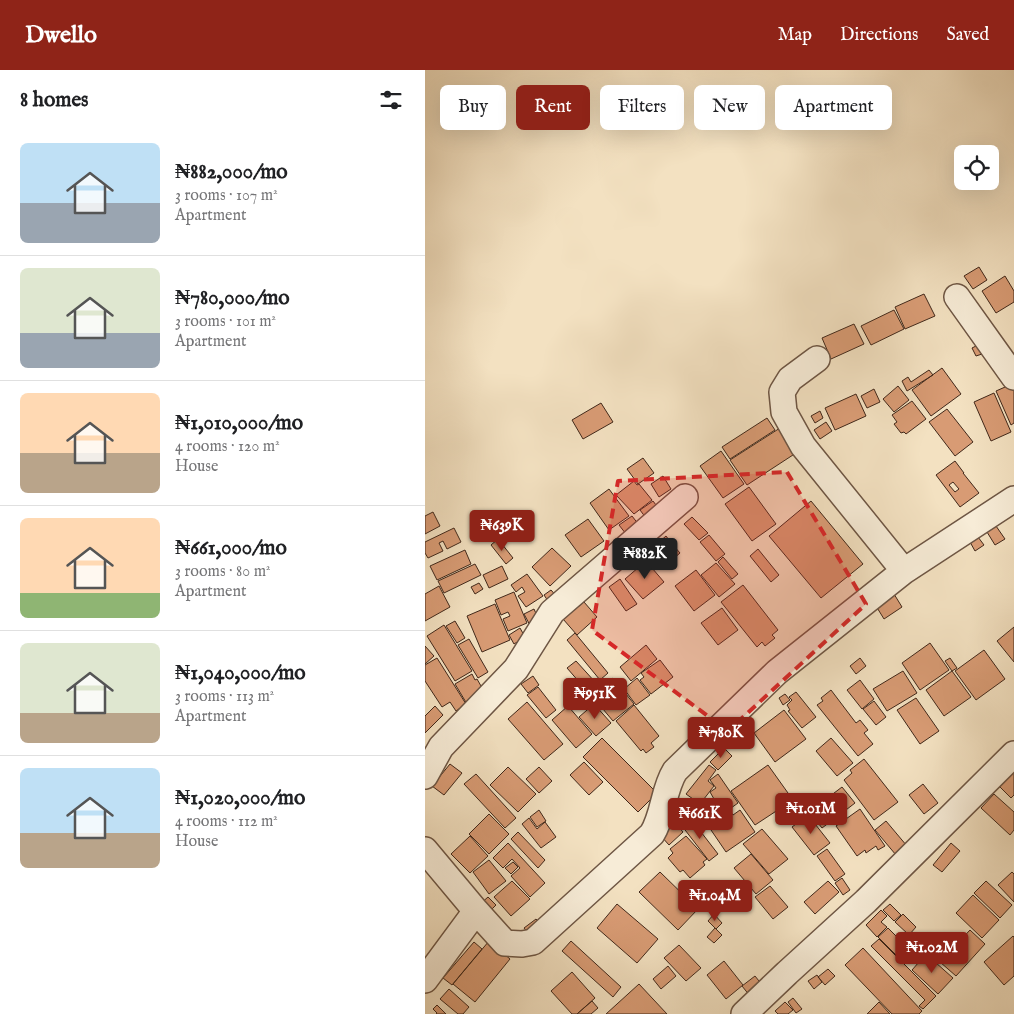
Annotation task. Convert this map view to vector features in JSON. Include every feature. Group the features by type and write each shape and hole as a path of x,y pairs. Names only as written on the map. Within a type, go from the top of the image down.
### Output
{"street":[{"path":"957,297 1014,377"},
{"path":"817,359 790,379 782,392 784,412 803,446 904,571"},
{"path":"426,771 441,747 516,669 553,612 685,497"},
{"path":"425,850 505,943 522,944 533,942 653,834 675,771 777,672 904,571 1014,499"},
{"path":"744,1014 787,972 866,901 1014,754"},
{"path":"425,980 476,911"}],"highlighted area":[{"path":"787,472 866,604 728,731 592,630 618,481"}],"building":[{"path":"979,267 987,280 973,289 964,276"},
{"path":"1005,276 1014,291 1014,302 996,313 982,291"},
{"path":"924,294 935,316 905,329 895,307"},
{"path":"894,310 904,329 871,345 861,326"},
{"path":"854,324 864,344 831,359 822,338"},
{"path":"978,345 982,354 976,356 972,348"},
{"path":"942,368 961,394 931,416 912,390"},
{"path":"929,370 933,375 907,391 902,381 908,377 911,382"},
{"path":"1012,384 1014,390 1014,423 1011,425 996,391"},
{"path":"898,386 909,400 894,412 883,399"},
{"path":"874,389 880,402 867,408 861,396"},
{"path":"994,393 1011,432 991,441 974,402"},
{"path":"856,394 866,416 835,430 825,408"},
{"path":"912,401 926,419 906,434 904,432 901,433 894,424 897,422 892,415"},
{"path":"601,403 613,422 583,439 572,420"},
{"path":"947,409 973,442 955,456 929,422"},
{"path":"820,411 823,418 815,423 811,416"},
{"path":"767,418 775,430 730,459 722,447"},
{"path":"826,422 832,431 820,439 814,430"},
{"path":"780,428 796,453 747,485 730,460"},
{"path":"721,451 744,484 723,498 700,466"},
{"path":"643,458 654,473 638,484 627,469"},
{"path":"955,461 979,493 960,507 936,475","holes":["953,482 959,489 955,492 949,485"]},
{"path":"663,476 671,489 659,497 651,484"},
{"path":"634,481 637,485 639,484 652,500 634,514 616,495"},
{"path":"749,487 776,524 752,541 725,504"},
{"path":"609,489 629,516 609,530 590,503"},
{"path":"653,501 659,509 646,518 640,510"},
{"path":"811,501 863,564 821,598 769,536"},
{"path":"433,512 440,526 425,534 425,516"},
{"path":"632,516 639,525 626,534 619,525"},
{"path":"692,517 708,533 699,540 684,524"},
{"path":"588,519 604,541 581,557 565,535"},
{"path":"996,526 1005,539 995,545 987,532"},
{"path":"454,528 461,542 447,549 443,541 439,543 443,551 428,558 425,553 425,542"},
{"path":"709,535 725,554 716,561 700,542"},
{"path":"666,536 672,544 665,551 658,543"},
{"path":"978,537 984,545 975,551 970,542"},
{"path":"498,539 513,558 506,564 491,545"},
{"path":"673,545 680,553 673,559 666,551"},
{"path":"552,548 571,566 550,586 532,567"},
{"path":"758,549 779,575 771,582 750,556"},
{"path":"465,550 471,564 437,580 430,566"},
{"path":"651,550 663,564 656,569 644,555"},
{"path":"723,557 738,574 732,579 718,562"},
{"path":"646,561 664,582 643,599 625,579"},
{"path":"716,563 735,584 719,597 701,575"},
{"path":"475,564 481,575 444,593 438,581"},
{"path":"502,566 508,579 489,588 483,575"},
{"path":"696,570 715,595 694,611 675,586"},
{"path":"527,574 543,596 526,607 518,596 525,592 522,587 516,592 511,585"},
{"path":"620,579 637,604 626,611 609,587"},
{"path":"479,583 483,589 475,594 471,587"},
{"path":"743,585 778,630 772,635 775,638 765,646 762,642 757,647 721,602"},
{"path":"439,586 450,607 425,621 425,594"},
{"path":"551,590 558,598 550,604 544,595"},
{"path":"514,592 527,623 508,631 503,619 510,616 508,612 501,615 495,600"},
{"path":"894,594 902,607 884,619 876,606"},
{"path":"584,602 597,617 577,635 563,619"},
{"path":"495,604 510,640 482,652 467,616"},
{"path":"722,608 738,630 718,645 701,623"},
{"path":"534,609 542,627 533,631 524,614"},
{"path":"455,621 465,638 457,643 446,626"},
{"path":"444,625 472,671 455,681 427,636"},
{"path":"1014,627 1014,662 997,641"},
{"path":"520,628 525,637 514,644 509,635"},
{"path":"575,633 608,673 600,680 567,640"},
{"path":"469,639 488,672 478,678 458,645"},
{"path":"930,643 949,670 920,690 902,663"},
{"path":"646,645 657,659 631,681 620,667"},
{"path":"425,646 434,656 425,664"},
{"path":"984,650 1005,679 976,700 955,671"},
{"path":"437,658 466,704 456,711 450,702 442,707 425,681 425,665"},
{"path":"860,658 866,666 856,674 850,666"},
{"path":"950,658 957,668 952,671 945,661"},
{"path":"660,660 673,677 651,694 640,680 644,677 641,673"},
{"path":"576,661 596,683 587,691 567,668"},
{"path":"903,671 917,693 887,711 873,689"},
{"path":"952,671 971,697 944,716 926,690"},
{"path":"472,674 485,693 467,704 455,684"},
{"path":"533,676 539,685 528,693 521,684"},
{"path":"613,678 634,704 613,721 592,696"},
{"path":"637,678 650,695 636,705 624,689"},
{"path":"860,680 874,699 862,709 847,690"},
{"path":"538,687 556,710 546,718 527,695"},
{"path":"831,690 856,723 860,720 868,730 864,733 873,744 858,756 817,705 823,701 821,698"},
{"path":"796,692 816,717 802,728 788,711 790,710 787,705 792,700 789,697"},
{"path":"785,694 790,700 783,705 779,698"},
{"path":"916,698 939,731 920,744 897,710"},
{"path":"874,701 886,717 876,725 863,709"},
{"path":"527,702 563,744 544,760 508,719"},
{"path":"594,704 611,723 596,736 579,717"},
{"path":"634,705 659,736 651,743 654,747 646,753 643,749 641,751 616,721"},
{"path":"435,706 443,715 425,733 425,716"},
{"path":"568,706 592,734 576,748 552,720"},
{"path":"784,710 806,739 775,762 754,733"},
{"path":"602,738 657,793 638,812 583,757"},
{"path":"831,738 853,763 837,776 816,751"},
{"path":"724,748 732,756 718,770 710,762"},
{"path":"864,759 898,802 874,820 844,780 852,773 850,770"},
{"path":"584,762 603,782 589,795 570,775"},
{"path":"450,764 462,773 444,795 432,786"},
{"path":"709,765 716,770 708,781 714,786 700,804 686,794"},
{"path":"768,765 793,800 755,825 731,791"},
{"path":"508,767 536,794 518,812 490,785"},
{"path":"539,767 552,781 539,793 526,779"},
{"path":"1014,772 1014,795 1011,798 999,786"},
{"path":"476,774 516,818 505,828 464,784"},
{"path":"718,774 738,803 720,816 710,802 714,799 710,792 716,788 710,780"},
{"path":"923,784 938,803 924,814 909,795"},
{"path":"842,787 855,803 842,813 845,816 836,823 834,819 822,828 814,818 822,812 817,806"},
{"path":"994,794 1014,812 1014,830 1010,835 981,808"},
{"path":"800,800 807,808 800,814 793,807"},
{"path":"860,809 885,846 878,850 876,846 866,853 865,850 857,856 836,826"},
{"path":"539,810 546,821 537,827 530,817"},
{"path":"740,810 755,832 726,852 711,830 717,826 714,822 730,811 733,815"},
{"path":"489,814 509,834 489,854 469,834"},
{"path":"808,815 830,843 814,855 792,827"},
{"path":"529,818 537,829 545,822 556,837 541,848 522,824"},
{"path":"691,819 718,854 709,861 682,826"},
{"path":"886,821 907,846 896,855 875,830"},
{"path":"675,823 683,832 669,845 661,836"},
{"path":"762,829 788,859 769,874 743,844"},
{"path":"518,832 545,860 538,868 511,839"},
{"path":"470,836 488,856 470,873 451,854"},
{"path":"686,836 707,859 703,862 705,865 690,878 683,870 680,872 668,858 673,853 670,849"},
{"path":"508,843 545,883 530,897 511,876 520,868 512,859 503,868 493,858"},
{"path":"951,843 960,851 942,872 933,865"},
{"path":"827,849 845,874 835,881 817,856"},
{"path":"751,854 773,880 756,894 734,868"},
{"path":"489,860 506,881 489,894 473,872"},
{"path":"513,862 518,867 511,874 505,868"},
{"path":"660,872 698,909 678,930 639,892"},
{"path":"1012,872 1014,874 1014,902 998,885"},
{"path":"842,878 850,890 843,895 835,883"},
{"path":"512,881 530,899 511,916 494,897"},
{"path":"828,881 839,892 815,914 804,902"},
{"path":"986,881 1012,905 1000,918 974,893"},
{"path":"770,886 788,907 773,919 755,897"},
{"path":"973,895 999,920 982,938 956,913"},
{"path":"488,897 496,905 488,913 479,905"},
{"path":"617,904 658,939 637,963 597,928"},
{"path":"890,904 901,915 894,921 883,910"},
{"path":"881,910 887,916 881,922 887,927 877,937 866,925"},
{"path":"714,914 722,923 716,929 708,921"},
{"path":"903,914 916,927 909,935 895,922"},
{"path":"536,919 544,928 532,938 524,928"},
{"path":"715,928 722,935 714,943 707,937"},
{"path":"888,928 908,948 898,957 878,937"},
{"path":"970,930 985,944 956,976 940,962"},
{"path":"1013,936 1014,976 1004,985 984,962"},
{"path":"879,939 936,996 923,1009 919,1006 925,1000 871,946"},
{"path":"489,941 510,959 475,1002 453,984"},
{"path":"571,941 621,987 613,997 562,951"},
{"path":"474,942 482,949 452,985 443,978"},
{"path":"679,945 701,968 686,981 664,958"},
{"path":"863,948 922,1011 919,1014 892,1014 845,965"},
{"path":"926,954 953,978 938,994 912,970"},
{"path":"724,961 743,985 726,999 707,975"},
{"path":"668,966 676,976 661,989 653,979"},
{"path":"828,969 835,976 825,985 818,977"},
{"path":"572,972 595,998 577,1014 572,1014 551,991"},
{"path":"817,975 822,982 814,989 808,981"},
{"path":"755,976 763,986 750,996 742,986"},
{"path":"639,984 667,1014 606,1014"},
{"path":"449,989 469,1007 463,1014 458,1014 440,999"},
{"path":"793,998 802,1009 796,1013 788,1002"},
{"path":"592,1001 598,1008 591,1014 577,1014"},
{"path":"785,1002 793,1010 788,1014 778,1014 775,1011"},
{"path":"879,1002 890,1014 867,1014"},
{"path":"437,1005 446,1014 436,1014 433,1009"}]}
